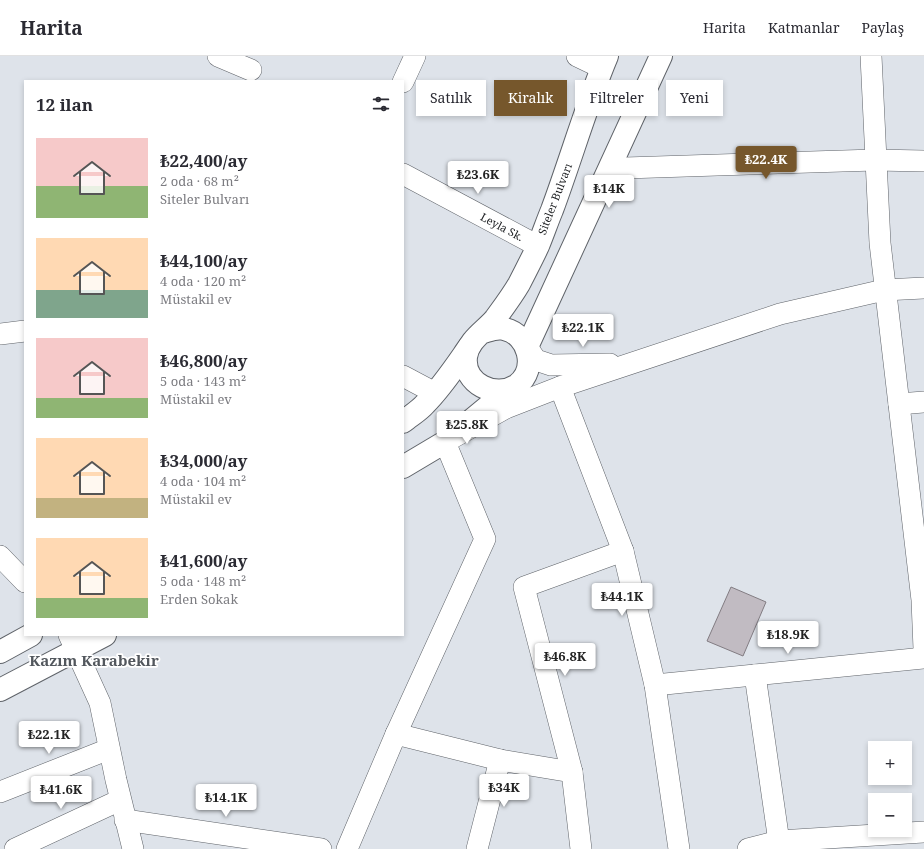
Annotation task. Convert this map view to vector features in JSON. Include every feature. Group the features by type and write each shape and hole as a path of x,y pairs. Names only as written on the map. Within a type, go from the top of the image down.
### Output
{"main road":[{"path":"527,347 661,56"},
{"name":"Siteler Bulvarı","path":"404,421 424,405 435,393 476,339 495,319 515,291 538,246 569,165 604,62"},
{"path":"404,466 444,442 508,390 517,385 524,377 528,368 529,358 527,347 513,332 493,328 476,339 466,357 467,367 471,376 478,384 487,389 497,391 508,390"},
{"path":"0,652 29,636"},
{"path":"0,690 73,643 101,636"}],"street":[{"path":"218,56 252,69"},
{"path":"404,80 415,56"},
{"path":"577,56 604,62"},
{"path":"871,56 875,160 884,290 898,404 917,503 923,600 924,649"},
{"path":"610,167 625,168 875,160 924,160"},
{"name":"Leyla Sk.","path":"404,175 538,246"},
{"path":"347,849 396,734 485,539 444,442 506,408 560,387 780,314 884,290 924,288"},
{"path":"0,334 24,331"},
{"path":"527,347 536,360 551,365 631,363"},
{"path":"404,377 435,393"},
{"path":"560,387 624,551 655,685 679,849"},
{"path":"898,404 924,402"},
{"path":"581,849 572,772 524,587 624,551"},
{"path":"0,556 24,581"},
{"path":"73,643 100,703 120,800 133,849"},
{"path":"655,685 924,658"},
{"path":"755,675 780,845"},
{"path":"396,734 500,760 572,772"},
{"path":"0,792 109,749"},
{"path":"477,849 500,760"},
{"path":"15,849 120,800"},
{"path":"125,820 321,849"},
{"path":"748,849 924,832"}],"building":[{"path":"731,587 766,602 743,656 707,641"}],"district":[{"name":"Kazım Karabekir","path":"94,661"}]}
